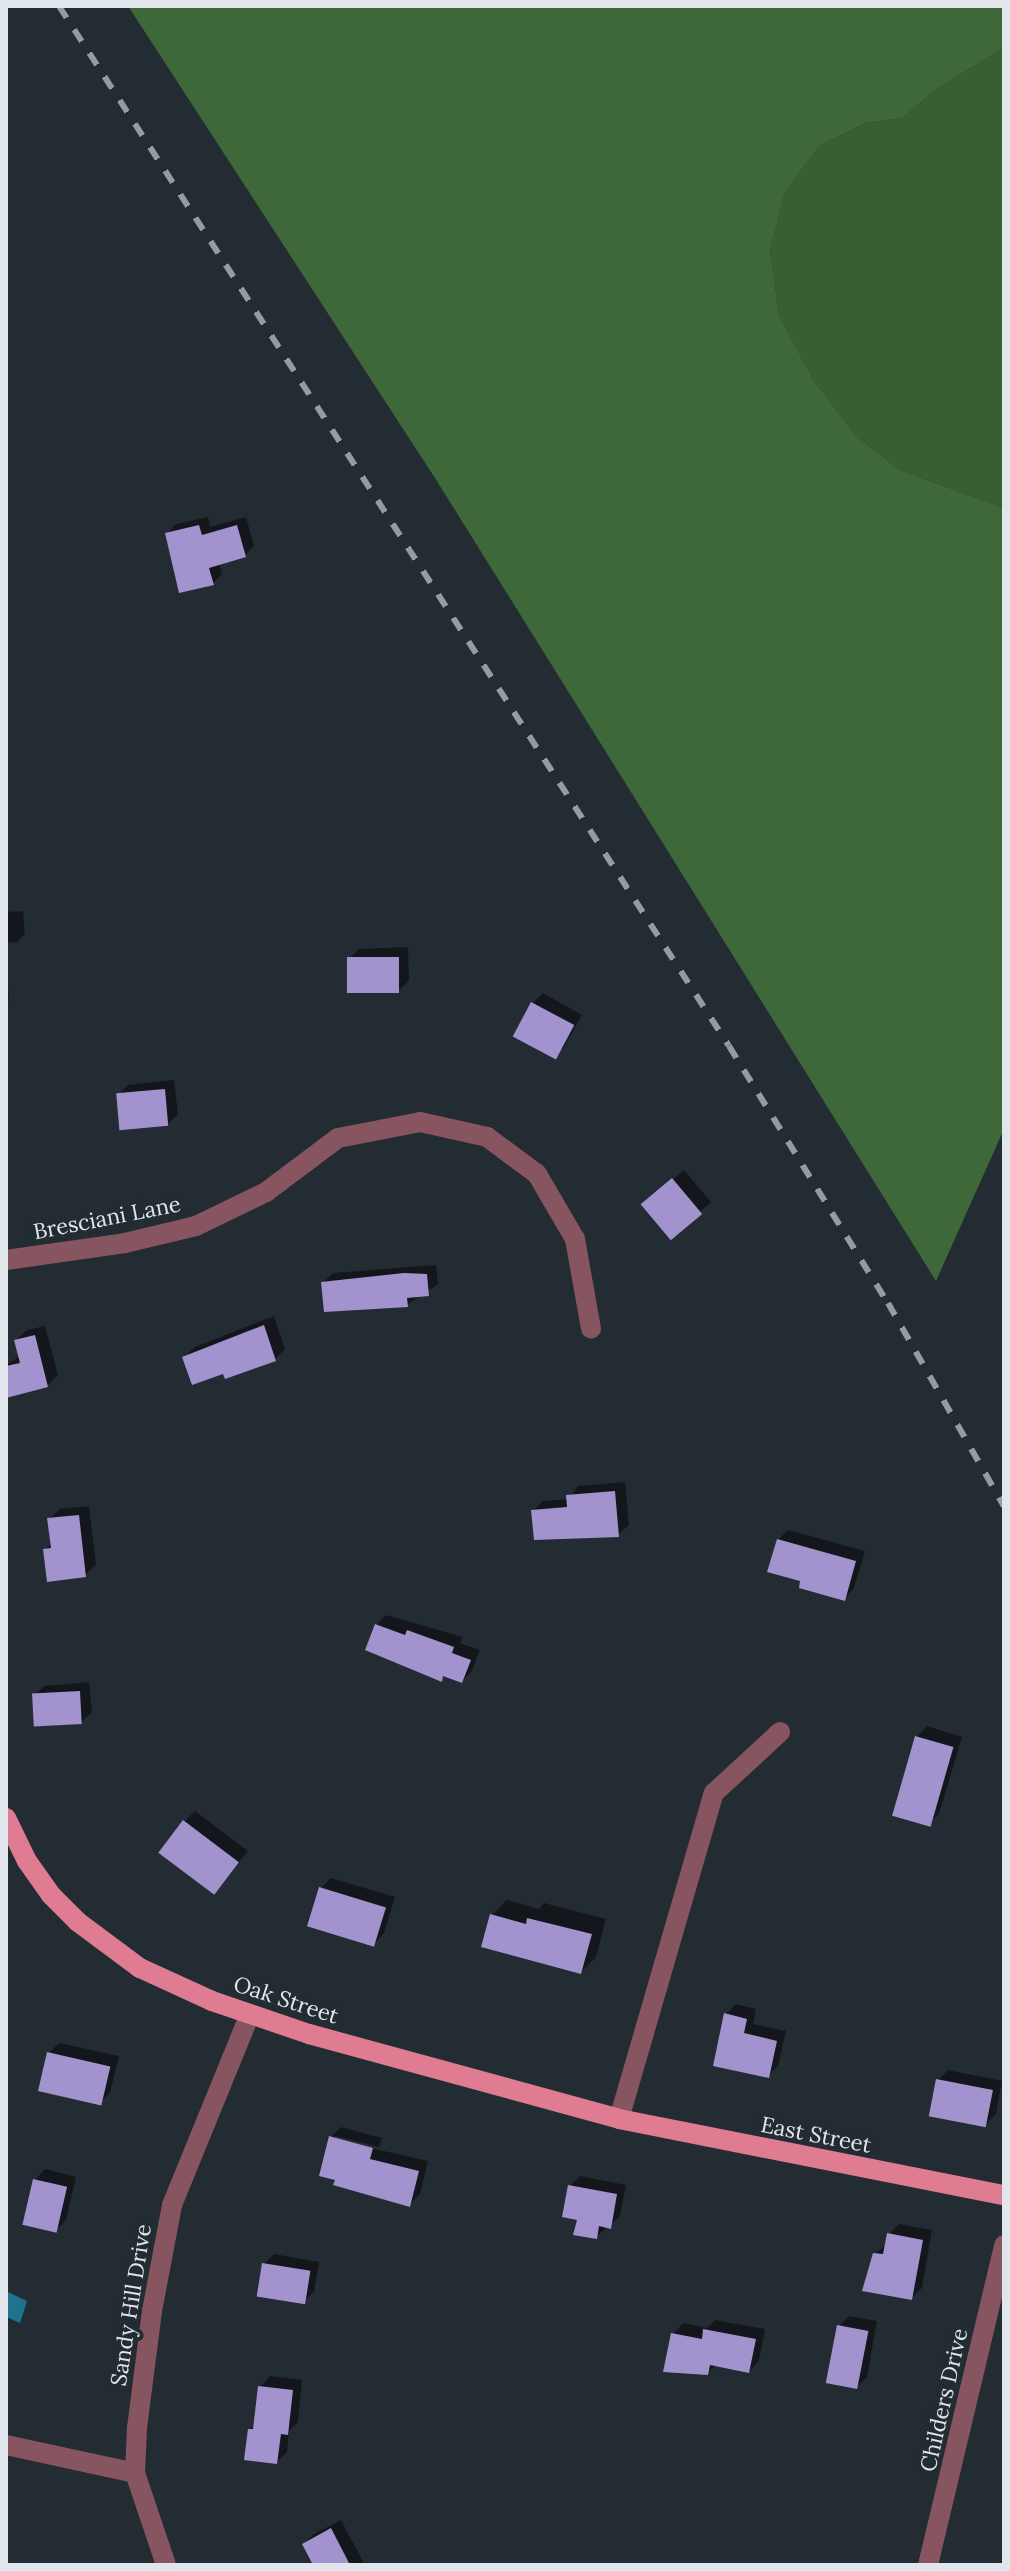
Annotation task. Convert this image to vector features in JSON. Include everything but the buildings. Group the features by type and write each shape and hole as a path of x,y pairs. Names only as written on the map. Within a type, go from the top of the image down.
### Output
{"main road":[{"name":"Oak Street","path":"6,1818 27,1861 51,1895 78,1922 140,1968 175,1986 250,2014 619,2119"},
{"name":"East Street","path":"619,2119 1004,2195"}],"street":[{"name":"Bresciani Lane","path":"6,1260 125,1243 196,1226 266,1192 338,1138 420,1122 487,1137 537,1174 575,1239 591,1329"},
{"path":"619,2119 714,1793 780,1732"},
{"name":"Sandy Hill Drive","path":"166,2565 135,2473 137,2428 163,2239 183,2177 250,2014"},
{"name":"Childers Drive","path":"928,2565 1004,2245"},
{"path":"6,2445 135,2473"}],"green space":[{"path":"128,6 1004,6 1004,48 938,88 902,118 866,123 819,146 785,193 770,249 779,315 814,381 857,437 900,470 1004,508 1004,1129 936,1281 435,478"},
{"path":"1004,48 1004,508 900,470 857,437 814,381 779,315 770,249 785,193 819,146 866,123 902,118 938,88"}],"water":[{"path":"6,2291 27,2301 20,2323 6,2317"}],"railway":[{"path":"59,6 729,1046 888,1303 1004,1506"}]}
